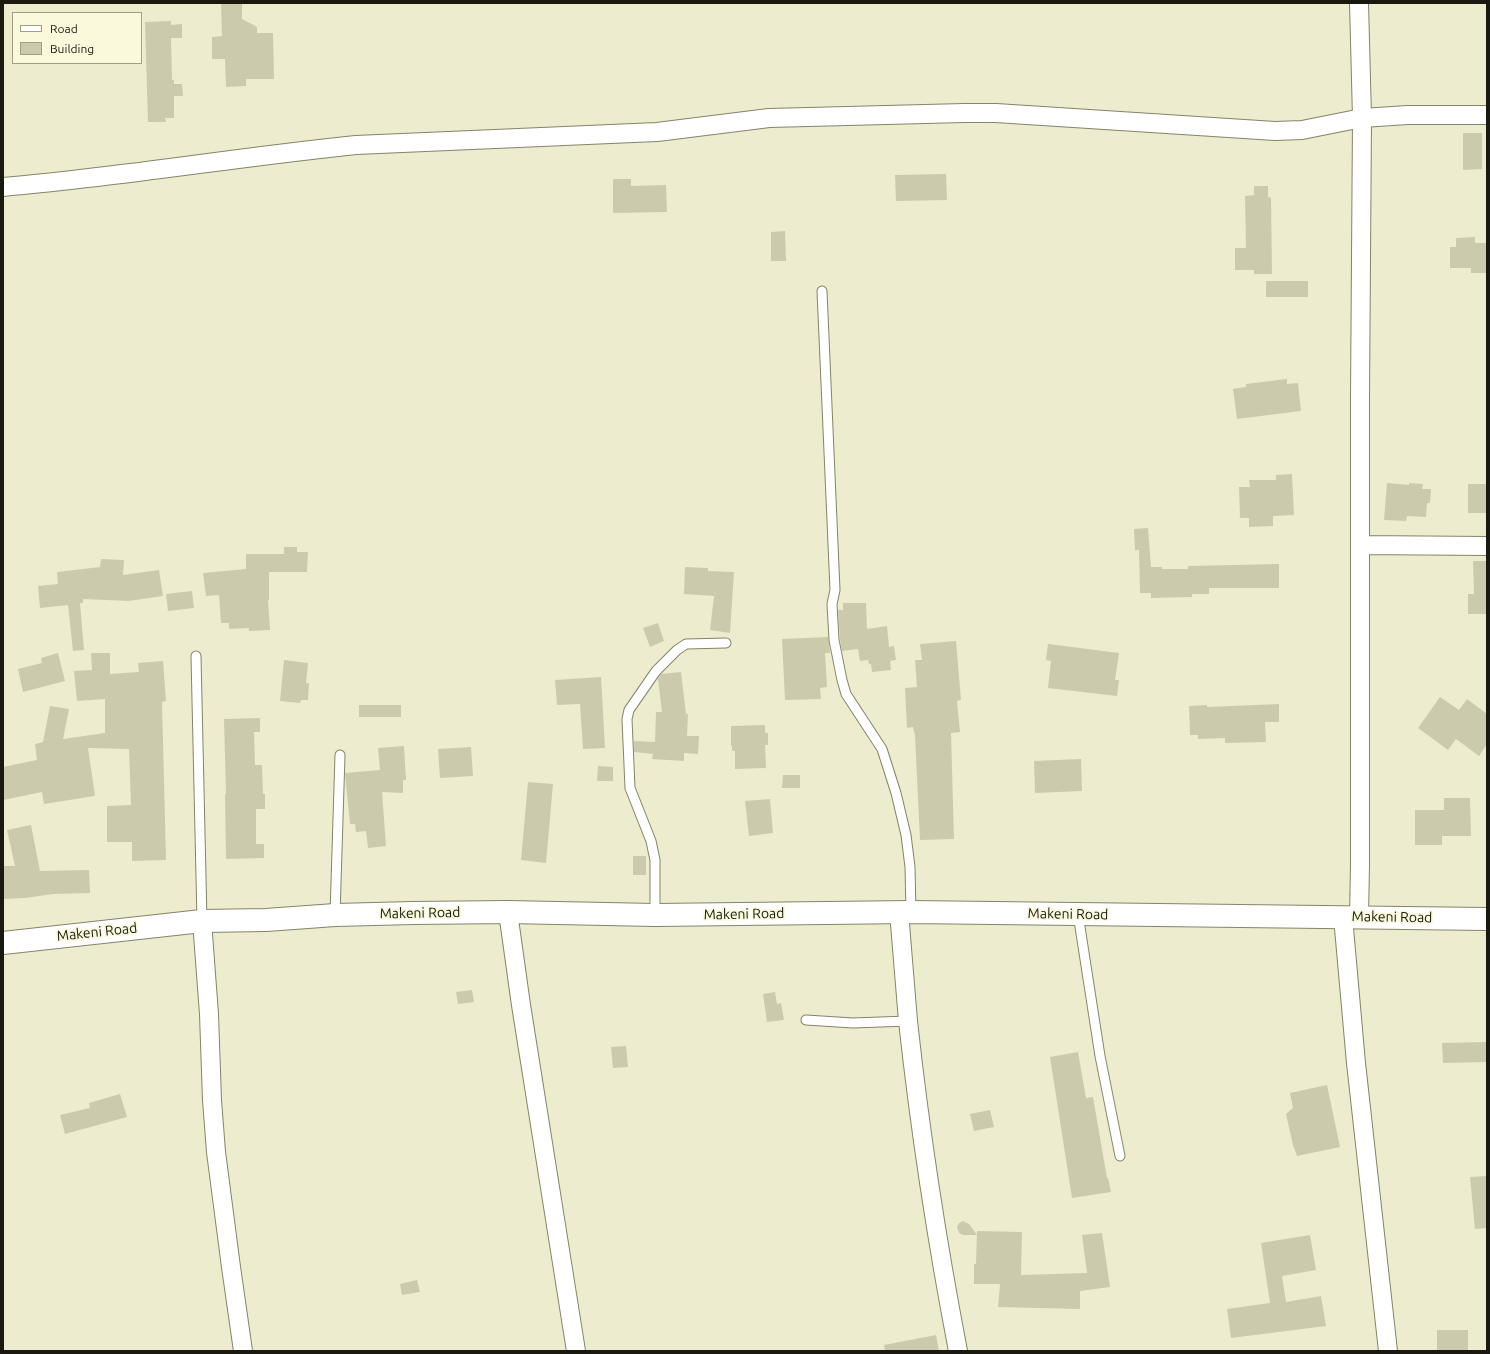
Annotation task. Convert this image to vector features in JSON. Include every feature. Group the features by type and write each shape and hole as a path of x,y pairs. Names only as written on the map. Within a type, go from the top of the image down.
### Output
{"main road":[{"name":"Makeni Road","path":"3,943 202,921 266,920 335,915 508,912 655,915 905,912 1487,919"}],"street":[{"path":"1358,3 1362,118 1360,865 1351,917 1356,1063 1388,1351"},
{"path":"3,187 140,172 356,145 657,132 769,118 996,113 1275,131 1302,130 1362,118 1408,115 1487,115"},
{"path":"1360,545 1487,546"},
{"path":"508,912 521,1005 576,1351"},
{"path":"905,912 908,1021 943,1272 958,1351"},
{"path":"202,921 209,1014 212,1100 216,1152 243,1351"}],"lane":[{"path":"822,291 835,590 832,604 834,640 846,694 882,749 896,793 906,836 910,867 905,912"},
{"path":"655,915 655,860 651,841 630,788 627,719 629,710 656,671 677,650 686,644 726,643"},
{"path":"196,656 202,921"},
{"path":"335,915 340,755"},
{"path":"1078,914 1100,1056 1120,1156"},
{"path":"806,1020 853,1024 908,1021"}],"building":[{"path":"221,3 242,3 242,19 257,27 257,33 273,33 274,79 246,79 246,86 226,87 225,59 212,59 212,37 222,36"},
{"path":"171,21 171,25 182,24 182,38 171,38 172,80 174,80 174,84 182,84 183,96 174,96 174,118 165,118 166,122 148,122 145,22"},
{"path":"1463,133 1482,133 1482,169 1463,170"},
{"path":"946,174 947,200 896,201 895,175"},
{"path":"613,179 631,179 631,186 666,185 667,212 613,213"},
{"path":"1254,186 1268,186 1268,197 1271,198 1272,274 1254,274 1254,270 1235,270 1235,248 1246,248 1245,196 1254,195"},
{"path":"785,231 786,261 771,261 771,232"},
{"path":"1475,237 1475,243 1487,243 1486,273 1471,273 1471,268 1450,268 1450,247 1456,247 1456,238"},
{"path":"1266,281 1308,281 1308,297 1266,297"},
{"path":"1287,379 1287,384 1298,383 1301,411 1237,419 1233,389 1246,387 1246,384"},
{"path":"1292,474 1294,515 1273,516 1273,526 1249,527 1249,518 1240,518 1239,487 1250,487 1249,480 1276,480 1276,475"},
{"path":"1387,483 1409,485 1409,483 1423,484 1422,489 1431,489 1430,503 1427,503 1426,517 1407,516 1406,521 1384,520"},
{"path":"1468,484 1487,484 1487,513 1468,513"},
{"path":"1148,528 1151,567 1162,567 1162,569 1188,569 1188,566 1279,564 1279,588 1209,588 1209,594 1192,594 1192,597 1151,598 1151,593 1140,593 1139,550 1135,550 1134,529"},
{"path":"284,547 297,547 297,552 308,552 307,572 269,572 268,600 270,630 249,631 249,628 229,629 229,623 221,623 219,595 206,596 203,573 246,569 246,554 284,554"},
{"path":"101,559 124,560 123,575 159,570 163,596 129,601 83,599 83,603 80,603 84,650 73,651 68,605 40,608 38,586 58,584 57,572 100,567"},
{"path":"1473,561 1487,561 1487,614 1468,614 1468,594 1474,594"},
{"path":"685,567 708,568 708,571 734,572 730,633 710,630 714,596 684,594"},
{"path":"192,591 194,608 168,611 166,594"},
{"path":"843,603 866,603 867,629 887,626 889,647 894,646 896,660 890,661 891,670 872,672 871,664 869,664 868,660 860,661 858,649 842,651 838,610 843,610"},
{"path":"658,623 664,641 650,647 643,628"},
{"path":"828,637 830,653 825,653 827,687 820,688 821,699 785,700 782,639"},
{"path":"956,641 961,700 957,701 960,732 951,733 954,839 920,840 915,736 913,727 907,728 905,688 917,687 915,660 922,660 920,644"},
{"path":"1048,644 1119,653 1115,680 1119,680 1117,696 1048,688 1051,661 1046,660"},
{"path":"58,653 65,681 23,692 18,669 42,663 41,658"},
{"path":"91,653 110,653 110,674 139,672 138,663 163,661 166,701 162,702 166,860 132,861 132,842 107,842 107,806 131,805 129,749 88,748 95,796 44,804 42,792 3,800 3,767 37,760 35,744 43,742 50,706 69,709 63,739 105,733 105,699 77,701 74,671 92,670"},
{"path":"284,660 308,663 306,683 309,683 308,700 301,700 300,703 280,701"},
{"path":"681,672 686,714 688,714 687,736 699,736 698,754 684,753 684,761 652,759 653,754 634,752 634,741 655,742 656,712 662,712 658,679 661,674"},
{"path":"601,677 605,748 583,749 580,704 557,705 555,680"},
{"path":"1440,697 1459,710 1467,699 1487,714 1487,744 1479,756 1456,739 1448,750 1418,728"},
{"path":"1279,704 1279,722 1265,722 1266,742 1225,743 1225,738 1198,739 1198,735 1190,735 1189,706 1207,705 1207,707"},
{"path":"359,705 401,705 401,717 359,717"},
{"path":"260,718 260,732 254,732 255,765 262,765 265,809 256,809 256,844 264,844 264,858 226,859 224,719"},
{"path":"765,725 765,733 768,733 768,745 765,745 766,768 735,769 735,751 732,751 731,746 731,726"},
{"path":"404,746 406,780 403,780 403,793 382,792 386,846 368,848 366,831 356,832 355,824 350,824 345,773 380,770 378,748"},
{"path":"471,747 473,776 440,778 438,749"},
{"path":"1081,759 1082,791 1035,793 1034,761"},
{"path":"598,766 613,767 613,781 597,781"},
{"path":"783,775 800,775 800,788 782,788"},
{"path":"528,782 553,784 546,863 521,860"},
{"path":"1444,798 1470,798 1471,836 1442,836 1442,845 1415,845 1415,810 1444,810"},
{"path":"770,799 773,833 749,836 745,801"},
{"path":"31,825 40,871 89,870 90,893 53,894 3,899 3,866 15,866 7,830"},
{"path":"633,856 646,856 646,875 633,875"},
{"path":"472,990 474,1002 458,1004 456,992"},
{"path":"775,992 777,1004 781,1003 784,1020 767,1022 763,994"},
{"path":"1487,1042 1487,1062 1443,1063 1442,1043"},
{"path":"626,1046 628,1067 613,1068 611,1047"},
{"path":"1078,1052 1086,1098 1093,1097 1107,1178 1111,1192 1072,1198 1050,1057"},
{"path":"1327,1085 1340,1147 1297,1156 1286,1114 1293,1108 1290,1093"},
{"path":"120,1094 127,1117 65,1134 60,1115 90,1108 89,1103"},
{"path":"990,1110 994,1127 974,1131 970,1114"},
{"path":"1487,1176 1487,1228 1475,1229 1470,1177"},
{"path":"963,1221 969,1224 977,1235 963,1235 959,1233 957,1227 959,1223"},
{"path":"977,1231 1022,1232 1021,1275 1087,1273 1082,1235 1102,1233 1110,1287 1080,1291 1080,1309 998,1307 1000,1284 974,1284"},
{"path":"1310,1235 1316,1270 1282,1276 1286,1302 1321,1296 1326,1326 1231,1338 1227,1309 1270,1303 1261,1243"},
{"path":"417,1280 420,1292 402,1295 400,1284"},
{"path":"1437,1330 1468,1330 1468,1351 1437,1351"},
{"path":"936,1335 939,1351 885,1351 884,1345"}]}
